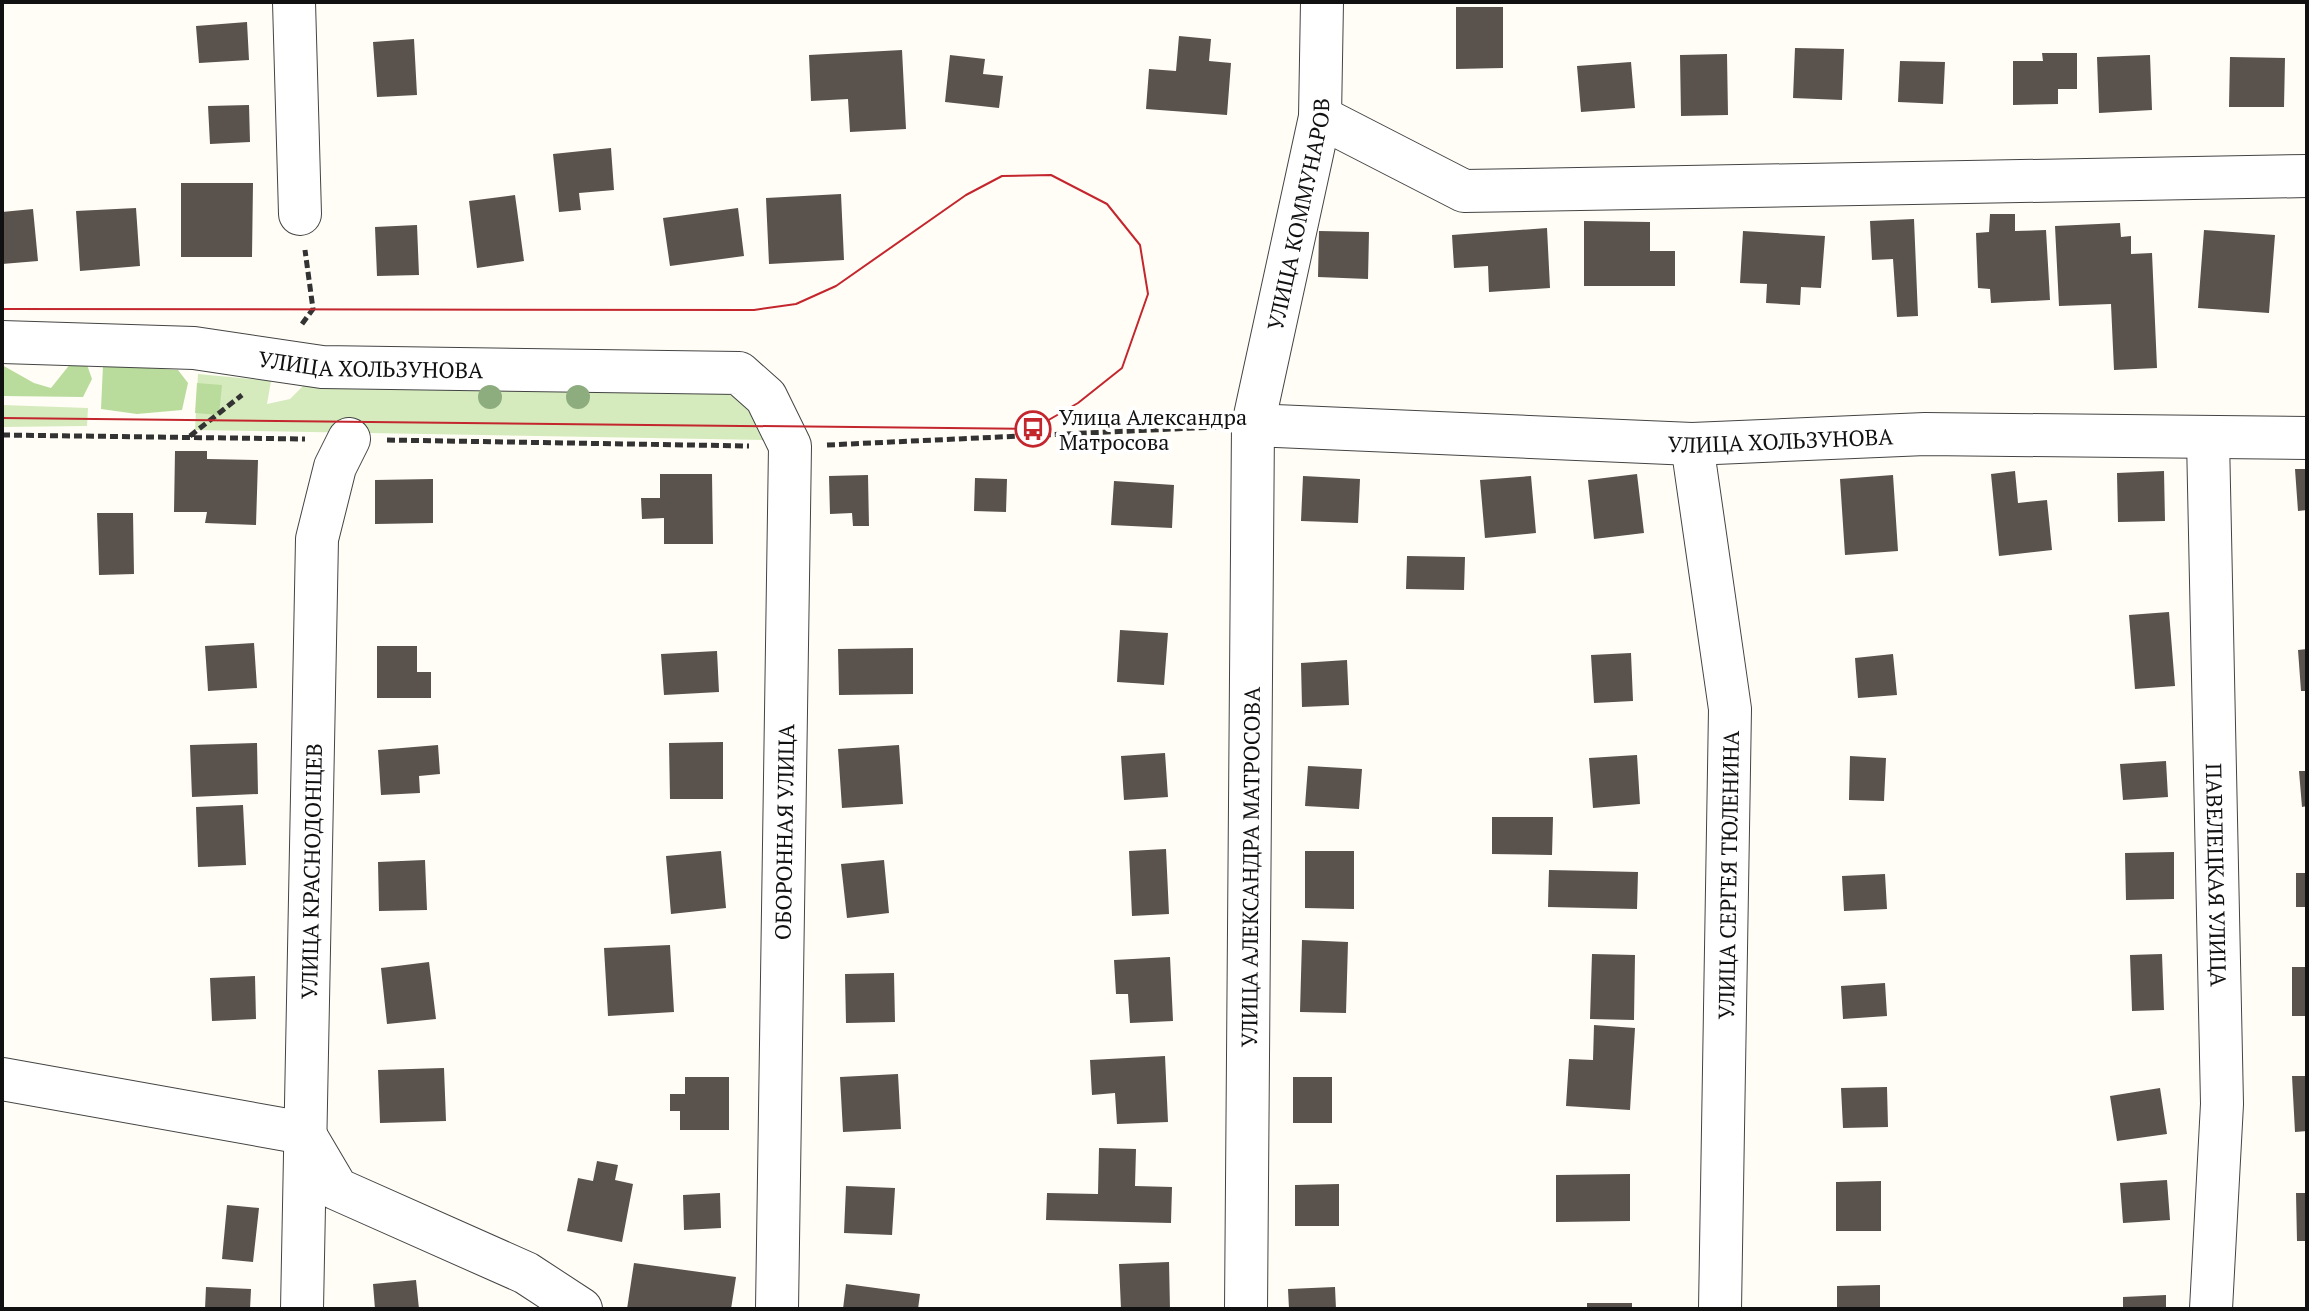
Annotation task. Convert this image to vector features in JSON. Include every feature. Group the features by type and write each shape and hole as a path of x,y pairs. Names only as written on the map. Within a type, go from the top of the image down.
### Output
{"street":[{"path":"294,2 300,214"},
{"name":"УЛИЦА КОММУНАРОВ","path":"1253,425 1320,117 1322,2"},
{"path":"1320,117 1464,191 2307,176"},
{"name":"УЛИЦА ХОЛЬЗУНОВА","path":"2,342 194,348 322,367 739,373"},
{"name":"ОБОРОННАЯ УЛИЦА","path":"739,373 766,397 790,446 777,1309"},
{"name":"УЛИЦА ХОЛЬЗУНОВА","path":"1253,425 1692,444 1925,434 2307,438"},
{"name":"УЛИЦА АЛЕКСАНДРА МАТРОСОВА","path":"1246,1309 1253,425"},
{"name":"УЛИЦА КРАСНОДОНЦЕВ","path":"302,1309 317,539 335,467 349,439"},
{"name":"ПАВЕЛЕЦКАЯ УЛИЦА","path":"2208,439 2222,1104 2211,1309"},
{"name":"УЛИЦА СЕРГЕЯ ТЮЛЕНИНА","path":"1692,444 1730,709 1720,1309"},
{"path":"2,1079 304,1133 337,1189 526,1273 581,1309"}],"path":[{"path":"189,437 278,360 313,309 300,214"},
{"path":"2,435 790,446 1253,425"}],"green space":[{"path":"86,362 92,379 83,397 2,396 2,365 34,383 51,388 71,363"},
{"path":"103,365 178,370 188,383 182,410 137,414 101,409"},
{"path":"198,374 271,381 267,404 290,399 306,383 735,386 768,440 195,430"},
{"path":"197,383 222,385 219,415 195,413"},
{"path":"2,405 88,408 87,426 2,427"}],"building":[{"path":"1456,7 1503,7 1503,68 1456,69"},
{"path":"247,22 249,60 199,63 196,26"},
{"path":"1179,36 1211,39 1209,61 1231,63 1227,115 1146,109 1149,69 1176,71"},
{"path":"414,39 417,95 377,97 373,42"},
{"path":"1795,48 1844,49 1842,100 1793,98"},
{"path":"902,50 906,129 850,132 848,99 811,101 809,55"},
{"path":"2042,53 2077,53 2077,89 2058,89 2058,104 2013,105 2013,61 2043,61"},
{"path":"1727,54 1728,115 1681,116 1680,55"},
{"path":"950,55 985,59 983,74 1003,76 999,108 945,102"},
{"path":"2150,55 2152,110 2099,113 2097,57"},
{"path":"2230,57 2285,58 2284,107 2229,107"},
{"path":"1900,61 1945,62 1943,104 1898,102"},
{"path":"1631,62 1635,108 1581,112 1577,66"},
{"path":"249,105 250,142 210,144 208,106"},
{"path":"611,148 614,190 579,193 581,210 559,212 553,154"},
{"path":"181,183 253,183 252,257 181,257"},
{"path":"841,194 844,260 769,264 766,198"},
{"path":"515,195 524,261 477,268 469,201"},
{"path":"136,208 140,266 80,271 76,211"},
{"path":"738,208 744,256 670,266 663,218"},
{"path":"33,209 38,261 2,264 2,212"},
{"path":"1990,214 2015,214 2015,231 2046,230 2050,300 1991,303 1990,289 1978,288 1976,233 1989,232"},
{"path":"1914,219 1918,316 1897,317 1893,259 1872,260 1870,221"},
{"path":"1584,221 1650,222 1650,251 1675,251 1675,286 1584,286"},
{"path":"2120,223 2121,237 2131,236 2131,254 2152,253 2157,368 2114,370 2111,304 2059,306 2055,226"},
{"path":"417,225 419,275 377,276 375,227"},
{"path":"1547,228 1550,288 1489,292 1488,266 1454,268 1452,235"},
{"path":"2204,230 2275,235 2269,313 2198,308"},
{"path":"1319,231 1369,232 1368,279 1318,277"},
{"path":"1743,231 1825,236 1821,288 1801,287 1800,305 1766,303 1767,284 1740,283"},
{"path":"175,451 207,451 207,459 258,460 256,525 205,523 207,512 174,512"},
{"path":"2295,469 2307,469 2307,510 2298,511"},
{"path":"2015,471 2018,503 2047,500 2052,550 1999,556 1991,474"},
{"path":"2164,471 2165,521 2118,522 2117,473"},
{"path":"660,474 712,474 713,544 664,544 664,518 642,519 641,498 660,498"},
{"path":"1637,474 1644,533 1594,539 1588,480"},
{"path":"868,475 869,526 853,526 852,513 830,514 829,476"},
{"path":"1893,475 1898,551 1845,555 1840,479"},
{"path":"1303,476 1360,479 1358,523 1301,521"},
{"path":"1531,476 1536,533 1485,538 1480,480"},
{"path":"975,478 1007,479 1006,512 974,511"},
{"path":"433,479 433,523 375,524 375,480"},
{"path":"1114,481 1174,485 1172,528 1111,525"},
{"path":"97,513 133,513 134,574 99,575"},
{"path":"1407,556 1465,557 1464,590 1406,589"},
{"path":"2169,612 2175,686 2135,689 2129,615"},
{"path":"1120,630 1168,633 1164,685 1117,682"},
{"path":"254,643 257,688 208,691 205,646"},
{"path":"377,646 417,646 417,672 431,672 431,698 377,698"},
{"path":"913,648 913,694 839,695 838,649"},
{"path":"2307,649 2307,691 2301,691 2298,650"},
{"path":"717,651 719,692 664,695 661,654"},
{"path":"1631,653 1633,701 1594,703 1591,655"},
{"path":"1893,654 1897,695 1858,698 1855,658"},
{"path":"1347,660 1349,705 1302,707 1301,663"},
{"path":"723,742 723,799 670,799 669,743"},
{"path":"257,743 258,794 192,797 190,745"},
{"path":"438,745 440,774 419,776 420,793 381,795 378,750"},
{"path":"899,745 903,804 842,808 838,749"},
{"path":"1165,753 1168,797 1124,800 1121,756"},
{"path":"1637,755 1640,804 1593,808 1589,758"},
{"path":"1850,756 1886,758 1884,801 1849,800"},
{"path":"2166,761 2168,797 2123,800 2120,764"},
{"path":"1308,766 1362,769 1359,809 1305,806"},
{"path":"2299,771 2307,771 2307,806 2302,807"},
{"path":"243,805 246,865 198,867 196,807"},
{"path":"1492,817 1553,817 1552,855 1492,854"},
{"path":"1166,849 1169,914 1132,916 1129,851"},
{"path":"721,851 726,908 671,914 666,856"},
{"path":"1305,851 1354,851 1354,909 1305,908"},
{"path":"2174,852 2174,899 2126,900 2125,853"},
{"path":"425,860 427,910 379,911 378,862"},
{"path":"884,860 889,913 847,918 841,864"},
{"path":"1549,870 1638,872 1637,909 1548,907"},
{"path":"2296,873 2307,873 2307,907 2296,907"},
{"path":"1885,874 1887,909 1844,911 1842,876"},
{"path":"1302,940 1348,942 1346,1013 1300,1012"},
{"path":"670,945 674,1012 608,1016 604,948"},
{"path":"1592,954 1635,955 1634,1020 1590,1019"},
{"path":"2162,954 2164,1010 2132,1011 2130,955"},
{"path":"1170,957 1173,1021 1130,1023 1128,994 1116,994 1114,960"},
{"path":"429,962 436,1019 387,1024 381,968"},
{"path":"2292,967 2307,967 2307,1016 2292,1016"},
{"path":"894,973 895,1022 846,1023 845,974"},
{"path":"255,976 256,1019 212,1021 210,978"},
{"path":"1885,983 1887,1016 1843,1019 1841,986"},
{"path":"1594,1025 1635,1028 1630,1110 1566,1106 1569,1059 1593,1060"},
{"path":"1165,1056 1168,1122 1117,1124 1115,1093 1092,1095 1090,1060"},
{"path":"444,1068 446,1121 380,1123 378,1070"},
{"path":"898,1074 901,1129 843,1132 840,1077"},
{"path":"2292,1076 2307,1076 2307,1131 2295,1132"},
{"path":"685,1077 729,1077 729,1130 680,1130 680,1111 670,1111 670,1094 685,1094"},
{"path":"1293,1077 1332,1077 1332,1123 1293,1123"},
{"path":"1887,1087 1888,1127 1843,1128 1841,1088"},
{"path":"2160,1088 2167,1134 2117,1141 2110,1096"},
{"path":"1099,1148 1136,1149 1135,1186 1172,1187 1171,1223 1046,1220 1047,1193 1098,1194"},
{"path":"597,1161 618,1165 615,1180 633,1184 622,1242 567,1231 578,1178 593,1181"},
{"path":"1630,1174 1630,1221 1556,1222 1556,1175"},
{"path":"2167,1180 2170,1220 2123,1223 2120,1183"},
{"path":"1881,1181 1881,1231 1836,1231 1836,1182"},
{"path":"1339,1184 1339,1226 1295,1226 1295,1185"},
{"path":"846,1186 895,1188 892,1235 844,1233"},
{"path":"720,1193 721,1228 684,1230 683,1195"},
{"path":"2296,1193 2307,1193 2307,1241 2297,1241"},
{"path":"227,1205 259,1208 253,1262 222,1259"},
{"path":"1169,1262 1170,1309 1121,1309 1119,1264"},
{"path":"634,1263 736,1277 731,1309 627,1309"},
{"path":"416,1280 419,1309 375,1309 373,1284"},
{"path":"846,1284 920,1294 918,1309 843,1309"},
{"path":"1880,1285 1880,1309 1837,1309 1837,1286"},
{"path":"206,1287 251,1289 250,1309 205,1309"},
{"path":"1335,1287 1336,1309 1289,1309 1288,1289"},
{"path":"2166,1295 2166,1309 2123,1309 2123,1297"},
{"path":"1587,1303 1632,1303 1632,1309 1587,1309"}],"tram line":[{"path":"2,309 754,310 796,304 836,286 966,195 1002,176 1051,175 1107,204 1140,245 1148,294 1122,368 1078,403 1033,429 2,418"}],"place":[{"name":"Улица Александра Матросова","path":"1033,429"}]}
